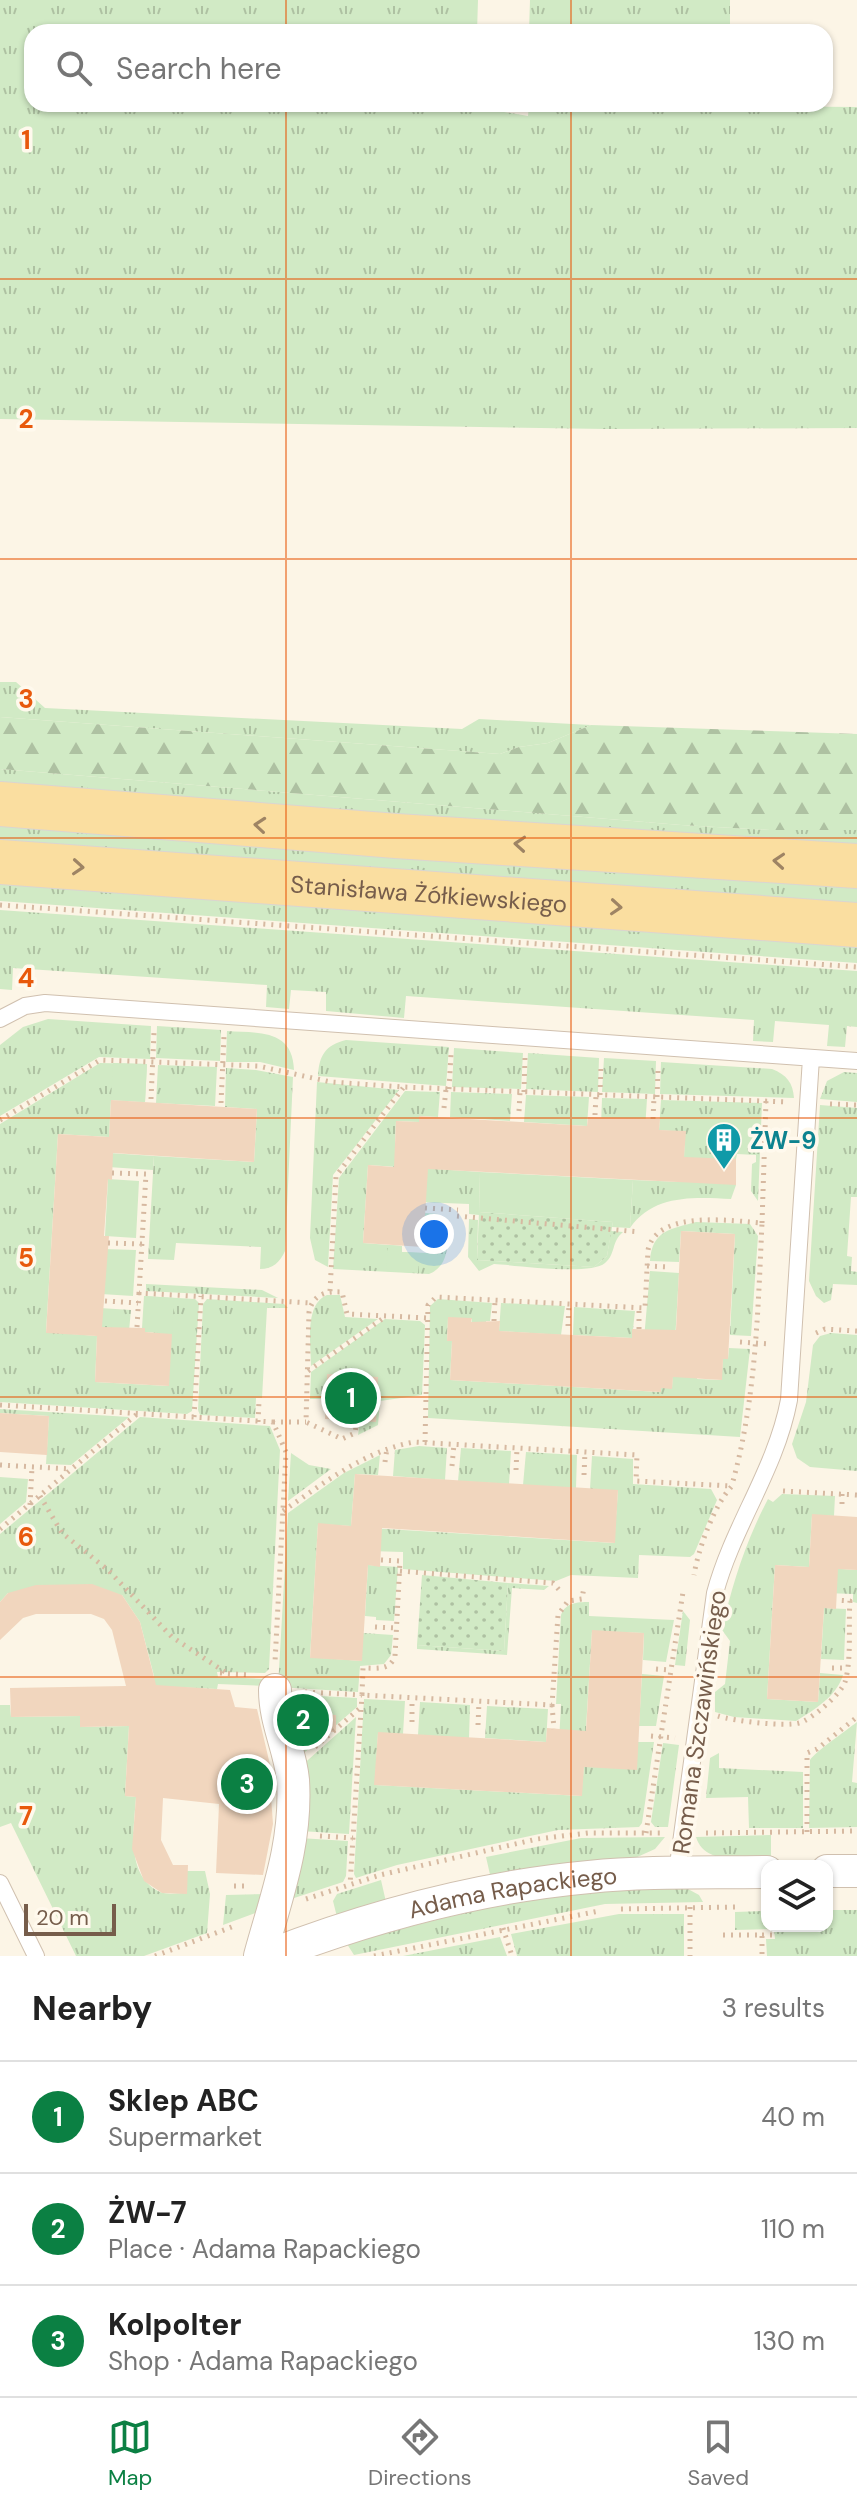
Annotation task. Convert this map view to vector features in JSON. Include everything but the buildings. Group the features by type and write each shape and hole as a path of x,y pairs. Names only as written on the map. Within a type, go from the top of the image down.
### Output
{"main road":[{"path":"0,804 396,836 857,866"},
{"name":"Stanisława Żółkiewskiego","path":"0,862 857,925"}],"street":[{"path":"260,1956 287,1866 292,1812 291,1767 275,1713 275,1690"},
{"path":"833,1871 857,1871"},
{"name":"Adama Rapackiego","path":"268,1956 374,1921 470,1897 587,1877 677,1872 761,1872"}],"lane":[{"path":"0,1019 16,1009 34,1004 857,1061"},
{"name":"Romana Szczawińskiego","path":"677,1872 715,1593 723,1567 776,1451 789,1400 811,1058"},
{"path":"0,1883 36,1956"}],"path":[{"path":"0,905 857,967"},
{"path":"151,1099 155,1011"},
{"path":"221,1103 225,1017"},
{"path":"444,1108 452,1033"},
{"path":"519,1111 526,1038"},
{"path":"0,1120 100,1060 258,1066 331,1082 403,1087 857,1105"},
{"path":"330,1291 336,1176 403,1087"},
{"path":"595,1115 596,1095"},
{"path":"653,1119 654,1097"},
{"path":"693,1581 699,1554 723,1495 732,1486 742,1449 756,1343 766,1101"},
{"path":"112,1173 146,1174 137,1327"},
{"path":"425,1208 640,1232"},
{"path":"425,1442 428,1305 436,1297 645,1308 650,1243 667,1228 699,1219 762,1223"},
{"path":"108,1243 142,1244"},
{"path":"647,1266 669,1267"},
{"path":"306,1422 311,1303 319,1295 330,1291 342,1292 347,1314 428,1318"},
{"path":"139,1293 311,1303"},
{"path":"194,1417 201,1296"},
{"path":"494,1321 495,1300"},
{"path":"105,1301 138,1303"},
{"path":"568,1326 569,1304"},
{"path":"639,1308 639,1329"},
{"path":"307,1372 385,1316"},
{"path":"740,1342 756,1343"},
{"path":"258,1422 259,1401"},
{"path":"0,1405 258,1422 306,1422 342,1439 355,1433 357,1420"},
{"path":"0,1529 138,1414"},
{"path":"273,1422 286,1452 275,1690 552,1705"},
{"path":"283,1511 343,1470 387,1448 425,1442 637,1455 636,1481 732,1486"},
{"path":"452,1466 454,1444"},
{"path":"385,1462 387,1448"},
{"path":"516,1470 517,1448"},
{"path":"584,1475 585,1452"},
{"path":"0,1465 72,1470"},
{"path":"30,1505 32,1467"},
{"path":"758,1490 773,1498 783,1491 857,1495"},
{"path":"842,1494 842,1504"},
{"path":"40,1496 62,1533 108,1570 172,1637 228,1674"},
{"path":"350,1885 363,1668 386,1667 393,1661 400,1561 381,1560"},
{"path":"400,1571 553,1583 562,1593"},
{"path":"554,1729 555,1710 552,1705 560,1610 568,1601 582,1599 584,1587"},
{"path":"646,1833 683,1592"},
{"path":"700,1711 734,1720 798,1724 836,1696 845,1683 850,1601 836,1600"},
{"path":"849,1606 857,1606"},
{"path":"375,1627 396,1628"},
{"path":"832,1668 847,1668"},
{"path":"656,1669 669,1670"},
{"path":"412,1698 412,1722"},
{"path":"478,1725 479,1702"},
{"path":"291,1767 360,1708"},
{"path":"807,1832 807,1753 817,1749 857,1717"},
{"path":"651,1736 660,1736"},
{"path":"690,1907 690,1956"},
{"path":"373,1956 599,1911 738,1907"},
{"path":"503,1928 512,1956"},
{"path":"723,1935 775,1935"},
{"path":"762,1935 762,1956"}],"green space":[{"path":"0,0 478,0 477,24 24,24 24,112 504,112 528,116 528,112 833,112 833,107 857,107 857,428 606,429 0,419"},
{"path":"530,0 730,0 730,24 529,24"},
{"path":"0,682 16,682 45,708 462,729 479,719 591,725 548,743 519,747 500,754 0,717"},
{"path":"0,717 500,754 519,747 548,743 591,725 857,734 857,830 770,830 681,825 0,769"},
{"path":"0,769 681,825 770,830 857,830 857,848 0,785"},
{"path":"0,818 857,881 857,909 0,847"},
{"path":"0,879 857,940 857,963 0,901"},
{"path":"0,910 857,971 857,1027 847,1026 845,1047 827,1046 829,1025 775,1021 773,1042 753,1041 754,1020 406,996 404,1018 326,1011 326,992 291,990 289,1009 266,1007 267,985 13,968 12,990 0,989"},
{"path":"48,1019 151,1026 150,1059 99,1057 0,1116 0,1045 23,1027"},
{"path":"157,1026 221,1030 220,1061 156,1058"},
{"path":"227,1031 262,1033 281,1040 292,1057 294,1070 260,1062 226,1062"},
{"path":"346,1040 449,1047 446,1086 318,1076 324,1052"},
{"path":"454,1048 523,1053 521,1089 452,1087"},
{"path":"528,1053 599,1058 598,1092 526,1089"},
{"path":"604,1058 656,1061 655,1094 602,1092"},
{"path":"661,1062 772,1069 788,1080 794,1098 660,1094"},
{"path":"100,1063 147,1064 145,1102 111,1100 109,1137 58,1134 46,1332 97,1336 95,1382 168,1386 144,1296 195,1299 199,1303 192,1411 187,1414 0,1402 0,1124"},
{"path":"113,1063 147,1064 145,1102 111,1100"},
{"path":"158,1065 217,1067 215,1106 156,1103"},
{"path":"226,1068 293,1077 285,1251 276,1264 260,1269 261,1247 176,1243 174,1260 148,1259 154,1156 254,1162 257,1109 225,1107"},
{"path":"844,1072 857,1073 857,1102 820,1099 827,1081"},
{"path":"317,1082 399,1090 333,1175 328,1267 315,1260 310,1238"},
{"path":"405,1091 440,1092 438,1117 420,1116 419,1122 396,1121 398,1167 368,1165 363,1243 402,1246 402,1252 428,1253 430,1232 424,1231 425,1213 438,1214 447,1223 444,1259 429,1274 333,1269 339,1178"},
{"path":"451,1092 512,1094 510,1121 450,1117"},
{"path":"526,1095 589,1097 587,1126 524,1122"},
{"path":"602,1098 647,1099 645,1129 601,1126"},
{"path":"661,1100 762,1103 758,1201 751,1191 752,1164 756,1162 756,1155 737,1154 736,1159 714,1159 736,1185 731,1199 689,1198 663,1203 639,1217 630,1228 633,1180 683,1182 685,1132 659,1130"},
{"path":"820,1105 857,1108 857,1197 851,1197 847,1256 852,1257 851,1271 857,1272 857,1285 833,1284 831,1300 824,1303 816,1296 809,1281"},
{"path":"109,1153 154,1156 153,1170 108,1167"},
{"path":"421,1168 480,1172 479,1215 469,1214 469,1204 419,1202"},
{"path":"480,1172 633,1180 630,1228 612,1227 613,1222 479,1212"},
{"path":"108,1179 139,1181 136,1238 105,1236"},
{"path":"479,1212 613,1222 607,1256 594,1267 477,1260"},
{"path":"469,1219 478,1220 477,1260 594,1267 607,1256 611,1231 623,1232 611,1256 597,1267 534,1268 494,1264 479,1271 468,1257"},
{"path":"696,1222 750,1224 758,1236 751,1336 730,1335 735,1234 681,1231 679,1262 650,1261 655,1243 664,1232"},
{"path":"388,1245 402,1246 402,1252 420,1253 418,1273 386,1271"},
{"path":"104,1249 136,1250 133,1296 101,1294"},
{"path":"650,1271 679,1273 675,1341 644,1339"},
{"path":"146,1284 262,1290 278,1298 146,1291"},
{"path":"327,1295 340,1295 345,1317 378,1319 311,1366 312,1316 320,1300"},
{"path":"144,1296 174,1298 172,1334 145,1332 142,1328"},
{"path":"207,1299 284,1304 288,1308 267,1308 262,1398 256,1398 255,1418 200,1415 203,1304"},
{"path":"438,1299 492,1303 490,1321 486,1321 486,1326 471,1325 472,1319 448,1318 447,1341 452,1341 450,1380 660,1392 661,1388 672,1388 673,1370 697,1371 697,1379 721,1380 723,1359 728,1359 729,1348 750,1349 740,1437 428,1418 430,1306"},
{"path":"501,1303 565,1306 561,1335 499,1331"},
{"path":"574,1307 635,1311 632,1338 573,1335"},
{"path":"100,1308 131,1310 129,1331 99,1330"},
{"path":"385,1319 420,1321 425,1325 422,1395 380,1401 378,1425 358,1435 360,1421 326,1399 310,1399 311,1372"},
{"path":"831,1333 857,1335 857,1471 810,1467 797,1458 792,1444 806,1402 813,1345 820,1336"},
{"path":"0,1409 129,1417 71,1465 46,1464 49,1416 0,1413"},
{"path":"140,1417 270,1426 280,1450 269,1669 265,1673 217,1672 218,1677 265,1679 267,1686 218,1684 217,1689 153,1686 154,1676 140,1622 122,1595 8,1593 0,1602 0,1534"},
{"path":"419,1446 447,1448 445,1480 393,1476 395,1450"},
{"path":"461,1448 511,1451 509,1484 458,1481"},
{"path":"526,1452 577,1455 576,1488 523,1485"},
{"path":"291,1453 309,1465 331,1469 288,1501"},
{"path":"380,1455 378,1475 355,1474 351,1526 318,1524 310,1657 361,1661 363,1633 393,1635 391,1655 384,1664 360,1666 358,1692 278,1687 288,1513 344,1473"},
{"path":"592,1456 633,1459 633,1484 711,1489 717,1500 694,1554 690,1557 639,1555 638,1578 571,1575 556,1581 403,1569 403,1552 369,1551 370,1528 614,1543 618,1491 590,1489"},
{"path":"0,1477 28,1479 26,1502 0,1524"},
{"path":"782,1494 835,1496 834,1516 812,1515 809,1567 775,1565 767,1699 818,1702 820,1673 843,1675 830,1696 796,1721 734,1717 715,1712 715,1692 725,1684 730,1641 722,1630 735,1579 753,1531 768,1499 773,1502"},
{"path":"368,1565 398,1567 394,1621 365,1616"},
{"path":"826,1568 857,1570 857,1603 853,1602 853,1594 825,1593"},
{"path":"422,1575 508,1583 504,1651 417,1645"},
{"path":"508,1583 549,1586 544,1590 512,1588 507,1655 417,1649 417,1645 504,1651"},
{"path":"589,1602 589,1616 674,1620 666,1662 643,1660 644,1633 592,1631 585,1744 559,1742 561,1704 556,1704 561,1615 568,1606"},
{"path":"824,1608 846,1609 844,1660 821,1659"},
{"path":"683,1611 690,1620 685,1666 675,1665"},
{"path":"642,1674 664,1676 656,1726 639,1726"},
{"path":"284,1694 357,1698 357,1707 298,1758"},
{"path":"364,1699 405,1701 403,1734 378,1733 375,1785 581,1796 584,1767 638,1742 654,1742 642,1823 639,1827 558,1830 397,1865 356,1878"},
{"path":"420,1702 470,1705 469,1738 418,1735"},
{"path":"0,1705 10,1705 11,1717 80,1716 81,1727 129,1726 125,1796 136,1797 133,1836 136,1863 149,1885 166,1893 186,1893 187,1871 205,1871 210,1894 207,1933 144,1956 76,1956 11,1823 0,1827"},
{"path":"487,1706 548,1709 546,1742 485,1738"},
{"path":"356,1717 349,1834 300,1831 299,1768"},
{"path":"857,1722 852,1782 857,1783 857,1827 809,1828 810,1760"},
{"path":"663,1743 679,1745 668,1827 655,1827 651,1822"},
{"path":"719,1753 719,1768 803,1772 803,1828 749,1828 748,1797 706,1798 710,1758"},
{"path":"771,1835 771,1857 739,1859 708,1853 696,1837"},
{"path":"665,1837 655,1849 635,1858 491,1879 486,1857 581,1838"},
{"path":"299,1838 348,1841 346,1876 343,1882 285,1901"},
{"path":"381,1880 386,1902 337,1917 333,1901 337,1894"},
{"path":"688,1889 699,1895 703,1902 605,1904 354,1955 347,1944 473,1911 559,1896 602,1891"},
{"path":"270,1894 261,1911 223,1925 226,1895"},
{"path":"833,1910 857,1910 857,1956 767,1956 766,1939 775,1939 774,1932 833,1932"},
{"path":"761,1911 761,1929 735,1930 735,1912"},
{"path":"619,1914 684,1914 684,1956 517,1956 511,1934"},
{"path":"500,1937 507,1956 403,1956"}],"place":[{"name":"ŻW-9","path":"724,1171"},
{"name":"Sklep ABC","path":"351,1398"},
{"name":"ŻW-7","path":"303,1720"},
{"name":"Kolpolter","path":"247,1784"}]}
